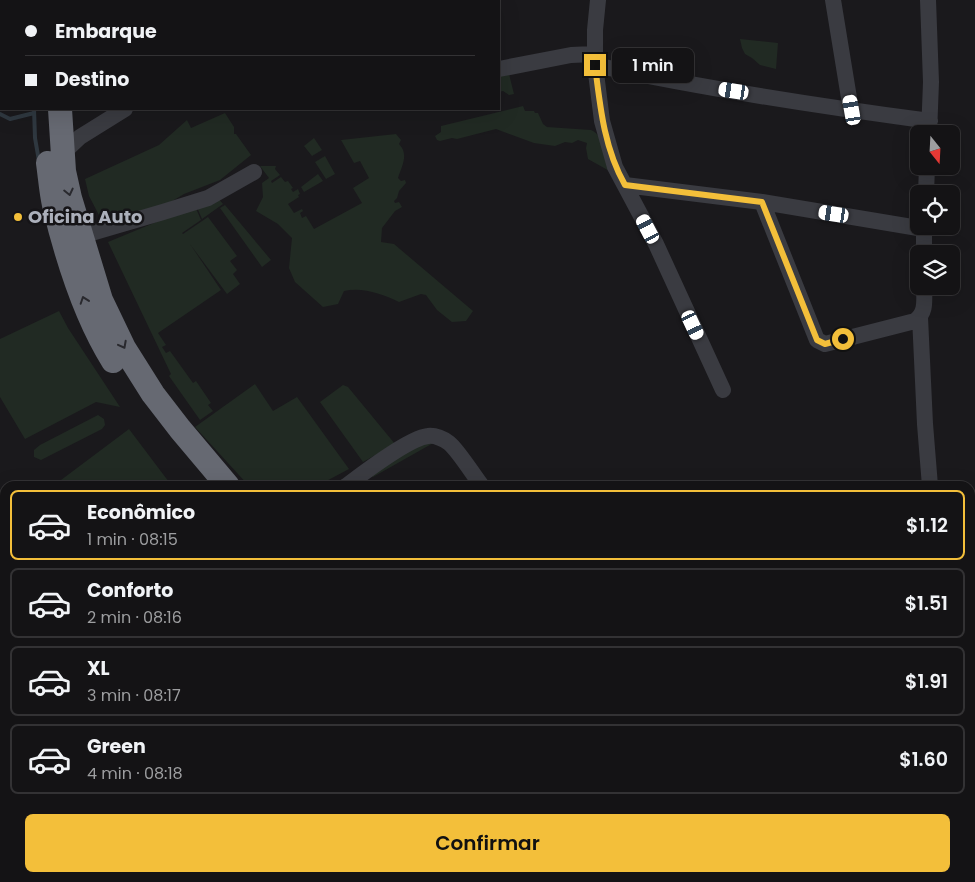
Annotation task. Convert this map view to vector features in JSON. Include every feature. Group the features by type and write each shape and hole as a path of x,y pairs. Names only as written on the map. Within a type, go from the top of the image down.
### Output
{"highway":[{"path":"44,110 46,149 54,204 72,266 87,308 110,356 136,398 202,481"},
{"path":"60,110 62,154 70,198 101,300 124,348 153,394 224,481"}],"street":[{"path":"598,0 595,59 602,121 615,167 656,244 723,390"},
{"path":"833,0 852,110"},
{"path":"928,0 931,82 930,125"},
{"path":"500,70 571,55 595,59 655,78 852,110 917,125"},
{"path":"62,154 80,136 123,110"},
{"path":"81,236 208,198 254,172"},
{"path":"625,185 762,202 910,226"},
{"path":"762,202 817,340 820,343 825,344 915,321 924,311 924,295"},
{"path":"920,317 930,481"},
{"path":"352,481 369,468 420,438 430,436 440,438 450,444 478,481"}],"shaded area":[{"path":"740,39 778,43 776,69 760,65 745,54"},
{"path":"509,74 514,94 509,95 503,91 500,92 500,76"},
{"path":"523,106 525,111 538,113 543,124 547,127 591,130 596,133 603,143 613,173 588,159 587,143 578,140 555,146 534,143 496,129 457,139 452,138 440,141 435,136 441,132 441,126"},
{"path":"225,113 234,127 234,134 236,134 251,155 220,180 184,194 169,203 123,221 103,221 101,219 89,196 85,179 159,145 187,120 191,128"},
{"path":"396,134 401,140 399,144 404,152 403,165 398,178 401,181 405,180 406,183 394,201 395,203 399,202 402,207 395,211 382,228 381,242 394,244 473,311 466,321 452,322 437,310 426,295 421,294 399,302 372,292 351,290 344,291 338,304 323,307 295,282 289,268 292,238 278,224 256,211 263,197 262,183 269,178 260,166 276,166 275,169 280,175 271,181 272,183 281,177 285,182 288,181 293,188 291,189 293,192 298,189 299,197 288,204 294,213 302,209 303,211 300,213 302,218 306,216 314,229 362,203 353,188 369,178 360,161 354,163 341,140"},
{"path":"314,138 322,150 312,156 304,146"},
{"path":"325,156 335,174 326,179 315,162"},
{"path":"318,174 323,181 304,192 301,187"},
{"path":"217,197 223,204 202,219 196,205"},
{"path":"225,205 271,260 262,267 220,208"},
{"path":"195,206 201,220 182,233 208,217 237,256 230,261 237,270 233,274 240,284 227,294 190,244 221,290 158,333 166,345 162,347 166,353 170,351 193,383 196,381 211,403 208,405 213,411 200,420 169,376 171,374 108,242"},
{"path":"59,311 68,328 120,407 96,402 25,439 0,397 0,339"},
{"path":"255,384 273,411 297,397 349,469 326,481 244,481 195,427"},
{"path":"343,385 348,387 395,444 363,462 320,402"},
{"path":"98,415 104,419 105,425 102,429 41,460 34,457 34,450 40,445"},
{"path":"129,429 168,481 62,481"},
{"path":"435,442 373,477 369,472 417,443"}],"waterway":[{"path":"34,110 35,138 39,161"},
{"path":"0,114 10,119 34,113"}],"place":[{"name":"Oficina Auto","path":"18,217"}],"route":[{"path":"595,65 602,121 615,167 625,185 762,202 817,340 825,344 843,339"}]}
